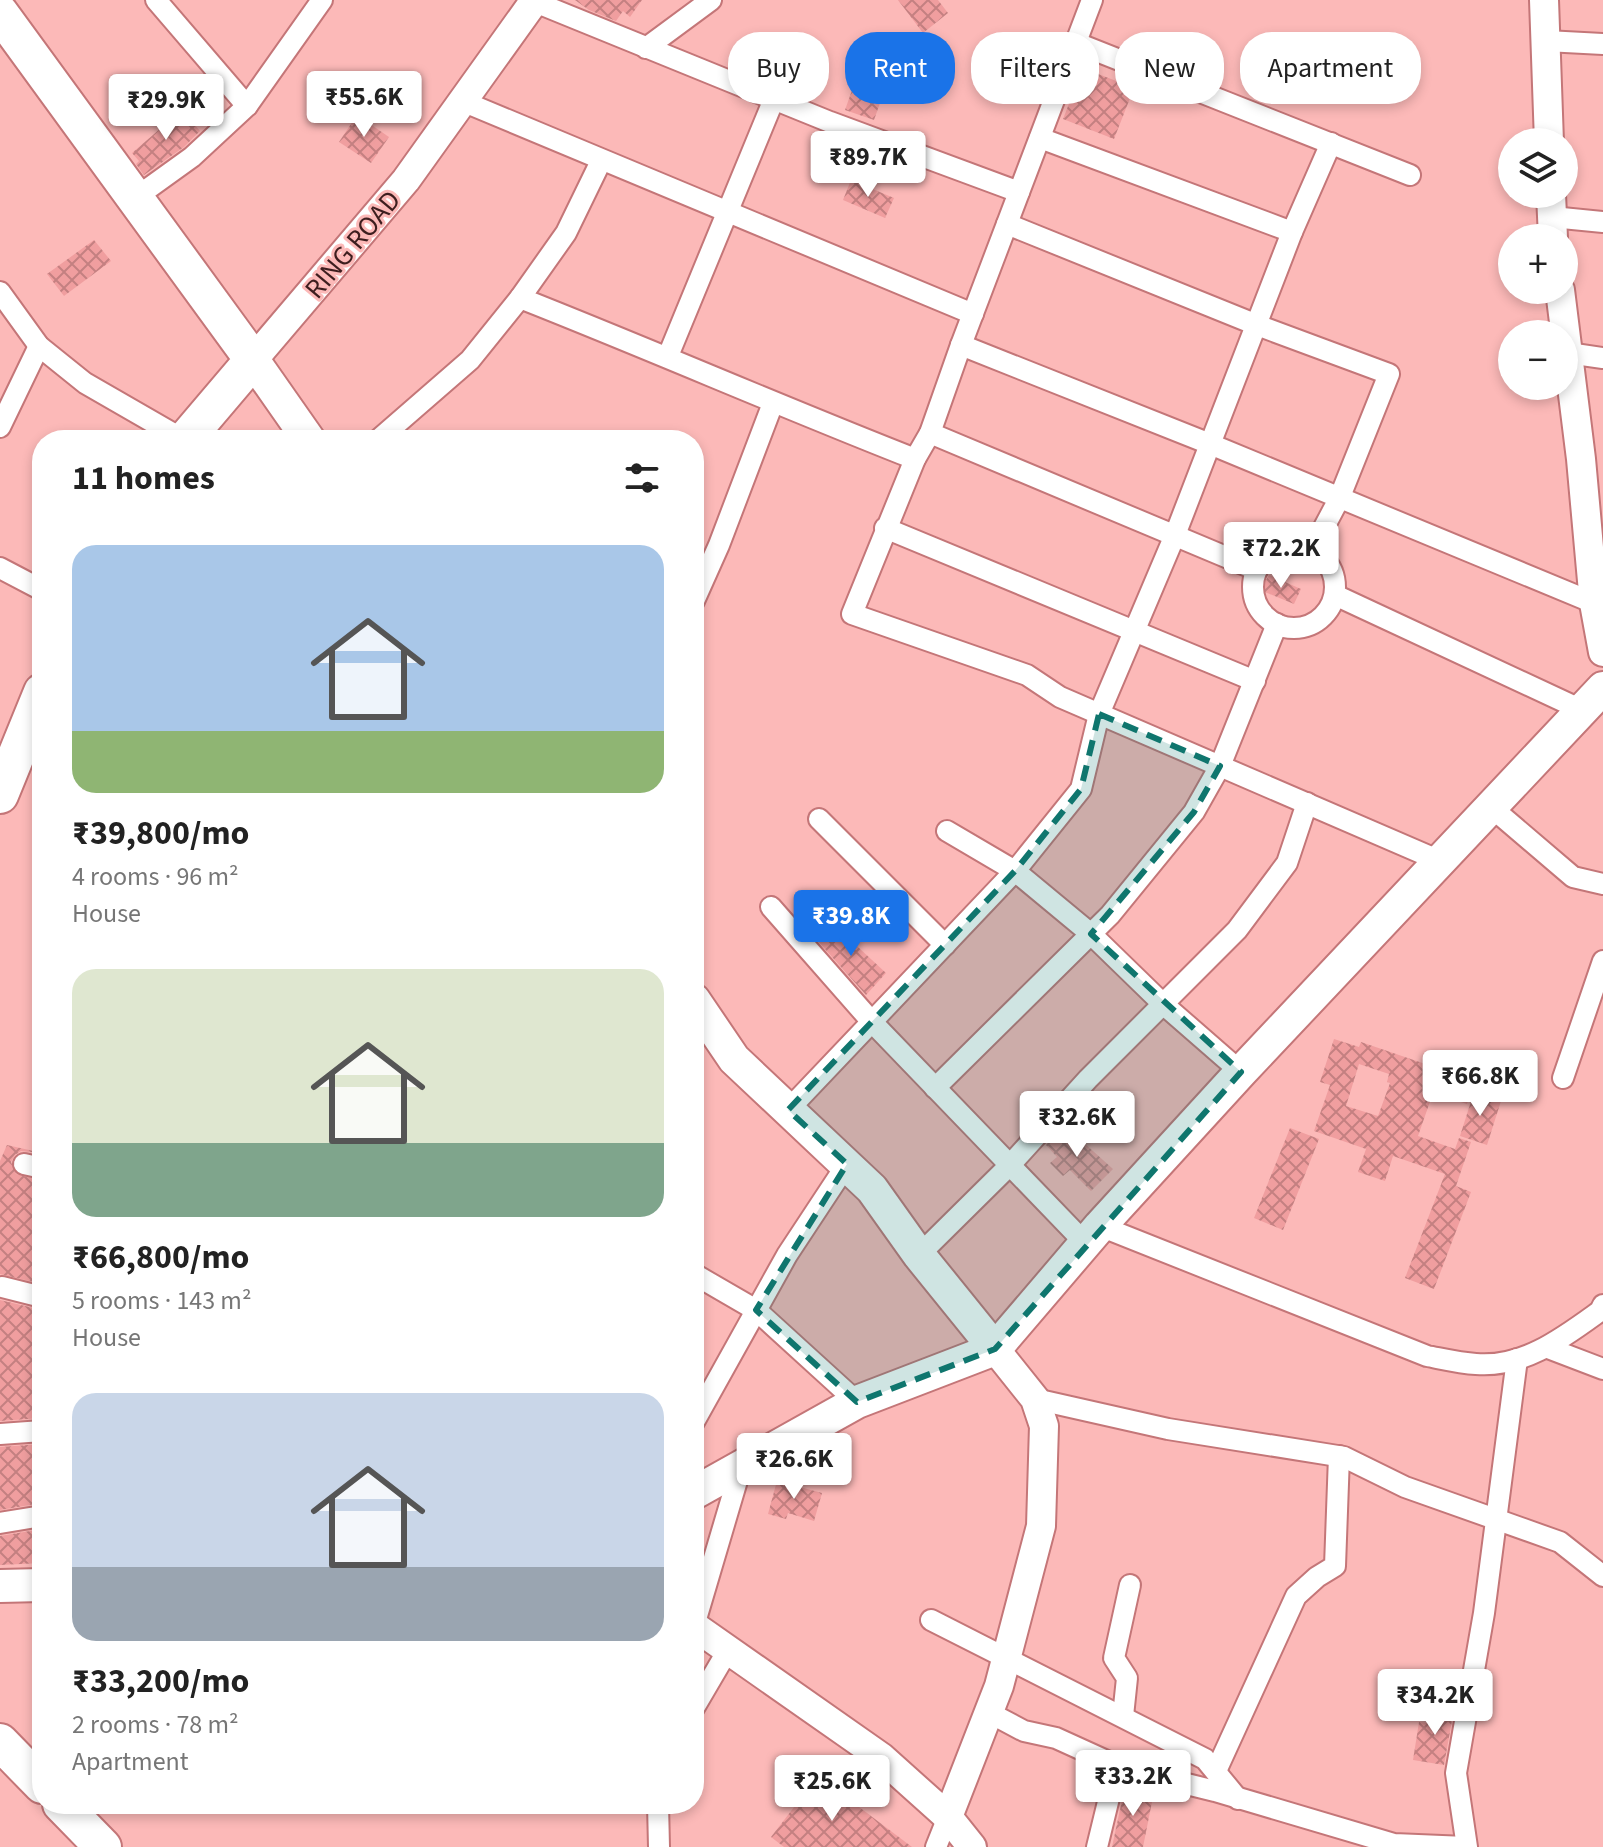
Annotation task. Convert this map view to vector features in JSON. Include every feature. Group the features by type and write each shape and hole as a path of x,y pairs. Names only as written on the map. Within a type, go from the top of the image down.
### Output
{"highway":[{"path":"0,13 253,360"},
{"name":"RING ROAD","path":"193,430 253,360"},
{"path":"0,795 32,717"},
{"path":"0,1742 32,1775"},
{"path":"71,1814 103,1847"}],"main road":[{"path":"1544,0 1549,128"},
{"name":"RING ROAD","path":"253,360 406,180 533,1"},
{"path":"253,360 302,430"},
{"path":"1578,398 1592,462 1594,603 1603,652"},
{"path":"704,1487 857,1402 995,1349 1092,1235 1241,1072 1594,700"},
{"path":"704,1015 734,1059 872,1189 919,1255 1035,1399 1044,1426 1041,1526 1006,1659 948,1817"},
{"path":"0,1586 32,1585"},
{"path":"704,1633 881,1757 948,1817 972,1847"}],"street":[{"path":"156,0 247,106"},
{"path":"135,198 192,157 247,106 322,0"},
{"path":"646,48 711,0"},
{"path":"1078,32 1092,0"},
{"path":"533,1 728,81"},
{"path":"1546,41 1603,44"},
{"path":"1099,52 1410,175"},
{"path":"462,101 973,314"},
{"path":"668,356 772,104"},
{"path":"787,104 1019,192"},
{"path":"1052,104 930,433 915,459 885,528 852,614 1027,675 1060,697 1440,861"},
{"path":"1040,138 1292,232"},
{"path":"788,1110 1015,871 1081,789 1099,714 1175,535 1292,232 1331,143"},
{"path":"390,430 470,360 520,298 566,233 601,161"},
{"path":"1552,216 1603,222"},
{"path":"1007,224 1257,325 1389,374 1339,499 1312,550"},
{"path":"0,292 39,346 85,383 167,430"},
{"path":"520,298 915,459"},
{"path":"961,345 1594,603"},
{"path":"0,427 39,346"},
{"path":"1578,354 1603,358"},
{"path":"704,579 773,403"},
{"path":"930,433 1257,570"},
{"path":"885,528 1255,681"},
{"path":"1287,547 1312,550 1331,569 1335,595 1323,616 1313,623 1301,627 1277,624 1268,618 1256,601 1257,570 1264,559 1287,547"},
{"path":"0,568 32,585"},
{"path":"1335,595 1594,700"},
{"path":"935,1088 1110,915 1194,812 1220,766 1277,624"},
{"path":"919,1255 1237,930 1287,863 1307,803"},
{"path":"1491,807 1573,877 1603,884"},
{"path":"819,819 945,945"},
{"path":"947,831 1015,871 1091,934 1163,1004 1241,1072"},
{"path":"771,907 872,1022 1010,1165 1092,1235 1427,1356 1479,1365 1517,1359 1548,1348 1600,1311 1603,1305"},
{"path":"1563,1078 1603,961"},
{"path":"704,1404 787,1255 847,1164"},
{"path":"704,1280 756,1310 857,1402"},
{"path":"2,1287 32,1294"},
{"path":"1548,1348 1603,1369"},
{"path":"988,1712 1024,1731 1056,1738 1117,1765 1394,1844 1466,1847 1456,1773 1484,1613 1517,1359"},
{"path":"1035,1399 1168,1429 1339,1456 1405,1487 1560,1542 1603,1576"},
{"path":"0,1434 32,1432"},
{"path":"1216,1771 1296,1596 1335,1566 1339,1456"},
{"path":"704,1592 741,1467"},
{"path":"0,1523 32,1518"},
{"path":"1123,1716 1127,1678 1114,1658 1130,1585"},
{"path":"931,1620 1205,1759 1238,1799"},
{"path":"704,1691 728,1650"},
{"path":"1097,1847 1117,1765"},
{"path":"658,1814 659,1847"},
{"path":"936,1847 948,1817"}],"highlighted area":[{"path":"1099,714 1220,766 1194,812 1091,934 1241,1072 995,1349 857,1402 756,1310 847,1164 788,1110 1015,871 1081,789"}],"building":[{"path":"575,0 642,0 630,17 623,11 616,21 589,10"},
{"path":"898,0 938,0 948,13 922,32"},
{"path":"1099,74 1115,81 1115,104 1128,104 1114,139 1063,119 1069,104 1099,104"},
{"path":"847,104 880,104 874,120 845,110"},
{"path":"182,110 200,131 184,147 144,175 132,153"},
{"path":"357,115 389,137 371,163 339,142"},
{"path":"851,180 894,198 885,218 843,200"},
{"path":"94,240 111,261 64,296 47,274"},
{"path":"1269,575 1301,589 1294,604 1260,590"},
{"path":"831,922 886,973 866,995 816,939"},
{"path":"1334,1039 1359,1047 1361,1042 1475,1081 1467,1104 1433,1093 1418,1136 1455,1149 1459,1138 1471,1142 1456,1186 1471,1192 1434,1289 1405,1278 1445,1174 1393,1156 1385,1181 1358,1172 1366,1149 1314,1131 1330,1085 1320,1082","holes":["1359,1064 1389,1074 1387,1082 1390,1083 1378,1116 1346,1106"]},
{"path":"1474,1092 1501,1101 1487,1145 1460,1136"},
{"path":"1064,1125 1113,1169 1091,1191 1070,1170 1063,1176 1050,1163 1057,1157 1046,1145"},
{"path":"1290,1128 1319,1139 1283,1230 1254,1218"},
{"path":"7,1145 32,1151 21,1151 11,1162 16,1174 32,1178 32,1282 0,1274 0,1161"},
{"path":"0,1300 32,1308 32,1419 0,1421"},
{"path":"32,1445 32,1505 0,1510 0,1447"},
{"path":"778,1477 822,1493 814,1521 788,1513 786,1519 768,1514"},
{"path":"32,1531 32,1563 0,1565 0,1536"},
{"path":"1441,1702 1455,1704 1444,1765 1413,1760 1419,1722 1438,1724"},
{"path":"818,1776 912,1847 784,1847 771,1837"},
{"path":"1125,1786 1154,1792 1143,1847 1112,1847"}]}
